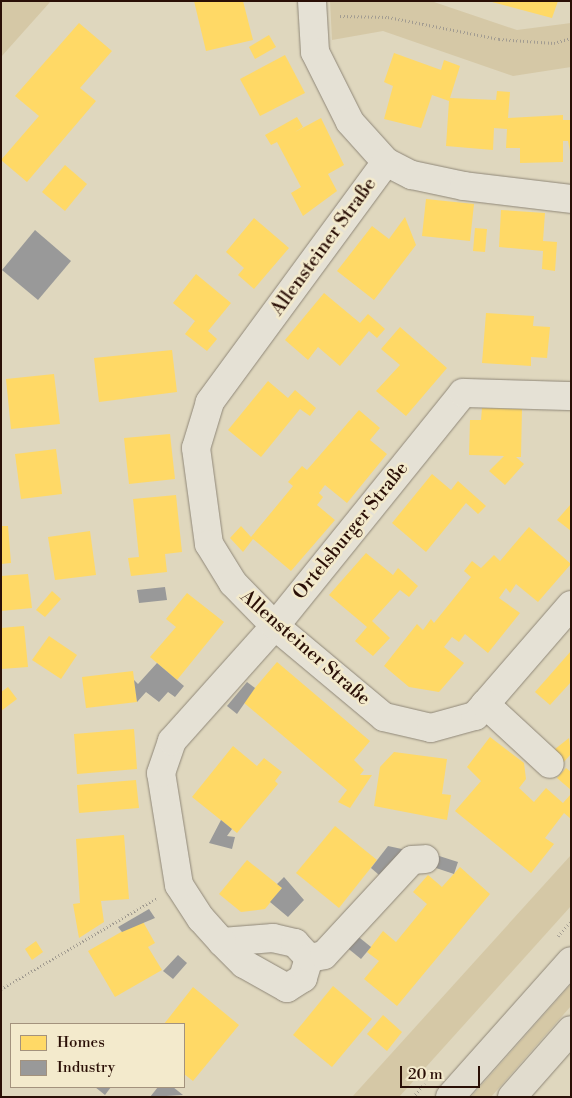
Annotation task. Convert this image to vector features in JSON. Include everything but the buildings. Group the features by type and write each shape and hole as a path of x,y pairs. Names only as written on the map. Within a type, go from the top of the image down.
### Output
{"main road":[{"path":"450,1097 571,961"},
{"path":"512,1097 571,1030"}],"street":[{"path":"312,8 315,52 350,122 386,162 412,175 464,186 571,199"},
{"name":"Allensteiner Straße","path":"386,162 210,402 196,448 209,544 233,584 275,626 384,717 431,728 475,716 571,605"},
{"name":"Ortelsburger Straße","path":"309,958 303,978 287,988 244,964 222,942 179,885 161,773 172,741 275,626 463,393 571,396"},
{"path":"485,704 550,764"},
{"path":"222,942 273,938 295,943 309,958 324,954 412,860 424,859"}],"path":[{"path":"312,8 388,17 499,40 554,43 571,38"},
{"path":"1,989 179,885"}],"shaded area":[{"path":"1,1 51,1 1,57"},
{"path":"330,1 431,1 517,30 571,23 571,67 513,76 383,31 332,40"},
{"path":"571,855 571,906 399,1097 352,1097"},
{"path":"571,984 571,1006 491,1097 471,1097"}]}
